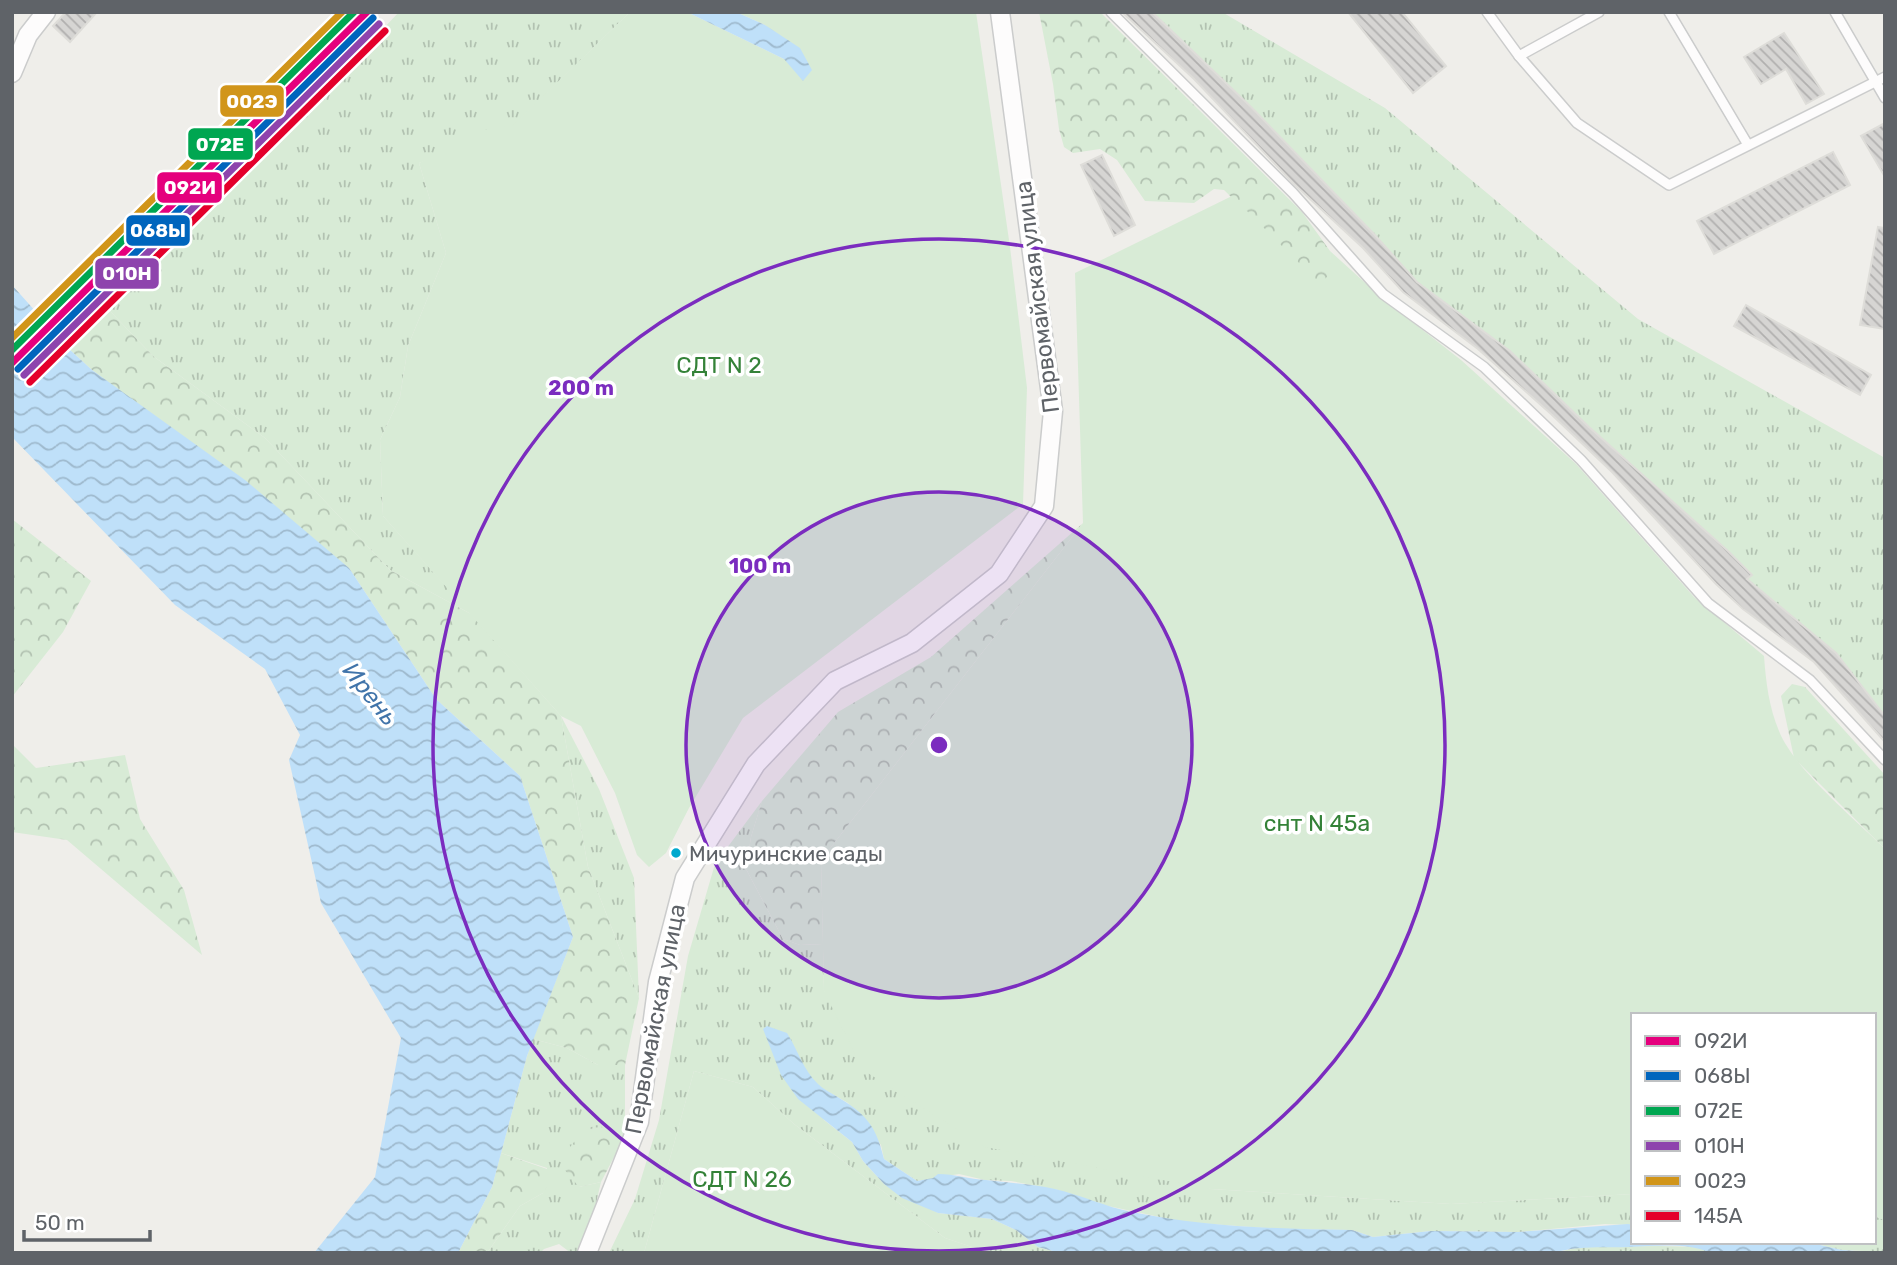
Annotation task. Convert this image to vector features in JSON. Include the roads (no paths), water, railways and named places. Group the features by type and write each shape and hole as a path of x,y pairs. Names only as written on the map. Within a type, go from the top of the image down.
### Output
{"street":[{"path":"12,73 28,35 46,12"},
{"name":"Первомайская улица","path":"587,1253 639,1122 658,982 685,878 756,764 835,681 912,643 999,574 1044,506 1053,411 1000,12"}],"lane":[{"path":"1111,12 1293,193 1383,293 1484,367 1581,460 1708,603 1810,680 1885,760"},
{"path":"1488,12 1519,56 1577,123 1669,186 1881,80"},
{"path":"1519,56 1599,12"},
{"path":"1669,12 1748,145"},
{"path":"1835,12 1881,80 1885,98"}],"water":[{"path":"687,12 736,12 765,25 800,48 812,70 803,81 784,59"},
{"name":"Ирень","path":"12,285 69,349 92,370 245,480 349,568 436,699 520,776 573,937 527,1056 492,1187 458,1253 314,1253 375,1177 401,1038 321,903 289,760 300,735 265,669 175,605 12,437"},
{"path":"767,1026 787,1033 813,1078 868,1121 884,1159 917,1181 933,1178 938,1174 950,1175 1055,1189 1122,1210 1159,1217 1242,1226 1352,1230 1373,1237 1431,1231 1518,1232 1628,1224 1631,1225 1631,1244 1816,1244 1842,1250 1885,1253 1711,1253 1692,1247 1671,1246 1582,1248 1553,1253 1060,1253 1038,1247 1016,1230 992,1219 938,1213 902,1198 884,1184 863,1161 852,1142 798,1099 781,1075 763,1029"}],"place":[{"name":"Мичуринские сады","path":"676,853"}],"park label":[{"name":"СДТ N 2","path":"719,365"},
{"name":"снт N 45а","path":"1317,823"},
{"name":"СДТ N 26","path":"742,1179"}]}
